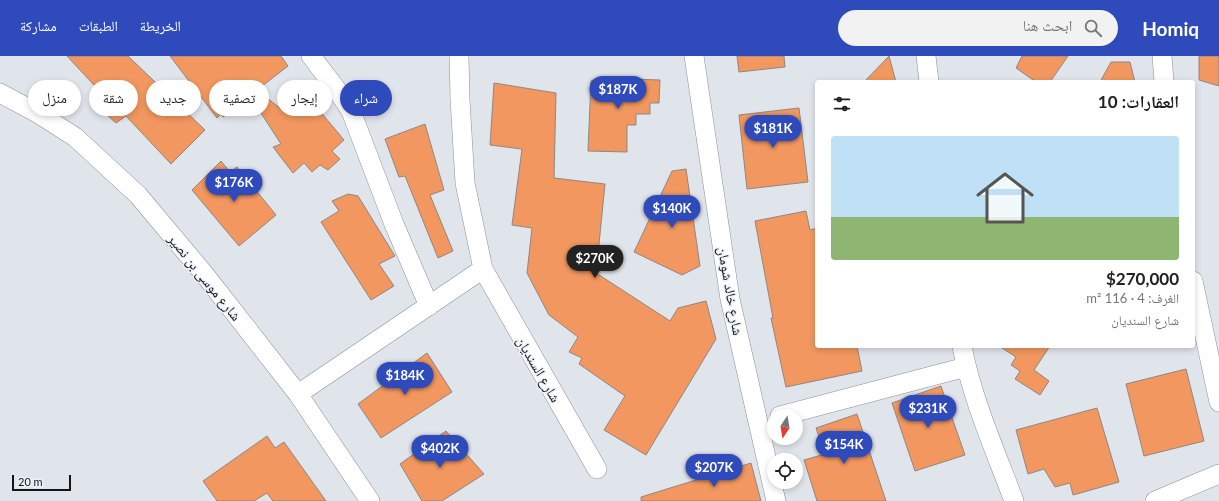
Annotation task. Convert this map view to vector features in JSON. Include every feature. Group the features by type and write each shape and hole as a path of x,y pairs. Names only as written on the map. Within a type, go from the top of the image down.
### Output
{"street":[{"path":"311,56 351,111 377,181 429,306"},
{"name":"شارع السنديان","path":"459,56 465,183 483,269 597,469"},
{"name":"شارع خالد شومان","path":"694,56 730,299 766,420 776,501"},
{"path":"926,56 929,80"},
{"path":"1162,56 1164,80"},
{"name":"شارع موسى بن نصير","path":"0,93 39,114 75,137 138,195 205,275 298,394 370,501"},
{"path":"298,394 483,269"},
{"path":"1195,290 1219,402"},
{"path":"962,348 966,367 1014,501"},
{"path":"803,410 966,367"},
{"path":"1155,501 1219,474"}],"building":[{"path":"67,56 128,56 153,80 146,80 146,116 190,116 205,130 171,164 126,116 138,116 138,80 89,80"},
{"path":"170,56 281,56 288,66 269,81 209,80 209,107 201,97 201,80 188,80"},
{"path":"737,56 784,56 785,67 739,72"},
{"path":"889,56 895,80 866,80"},
{"path":"1022,56 1068,56 1051,80 1033,80 1016,68"},
{"path":"1199,56 1219,56 1219,86 1199,80"},
{"path":"1111,62 1130,62 1134,80 1101,80"},
{"path":"598,78 660,80 659,103 650,103 650,114 636,114 636,125 627,125 627,152 588,151 591,81"},
{"path":"494,83 556,93 554,178 605,184 598,254 590,269 670,321 678,308 706,301 716,339 646,455 604,430 625,396 579,364 582,358 569,352 578,337 549,315 527,273 532,228 512,225 522,149 490,145"},
{"path":"269,100 277,106 277,116 324,116 344,140 332,151 340,159 328,170 320,165 312,172 304,163 293,173 273,147 281,144 263,116 269,116"},
{"path":"799,108 808,182 747,189 739,115"},
{"path":"108,116 126,116 116,123"},
{"path":"425,124 444,190 430,195 453,251 438,258 405,176 399,177 385,139"},
{"path":"221,161 230,172 237,167 276,215 239,246 192,190"},
{"path":"686,169 700,266 682,275 634,252 672,171"},
{"path":"348,194 358,196 395,256 379,264 394,286 371,300 321,222 339,211 332,201"},
{"path":"806,211 810,230 815,229 815,348 857,348 862,371 786,387 771,318 773,318 755,221"},
{"path":"1002,348 1049,348 1034,370 1049,381 1040,395 1015,379 1020,371 1011,365 1016,357"},
{"path":"427,353 452,392 381,438 358,404"},
{"path":"1186,369 1204,441 1144,456 1126,384"},
{"path":"941,386 965,455 915,471 892,403"},
{"path":"1097,408 1119,482 1073,495 1070,483 1055,487 1044,469 1028,474 1016,430"},
{"path":"857,414 886,501 817,501 804,460 825,454 816,428"},
{"path":"446,431 484,474 442,501 422,501 400,464"},
{"path":"267,436 275,448 284,442 326,501 273,501 267,493 254,501 217,501 203,481"},
{"path":"751,463 761,501 641,501 641,497"}]}
